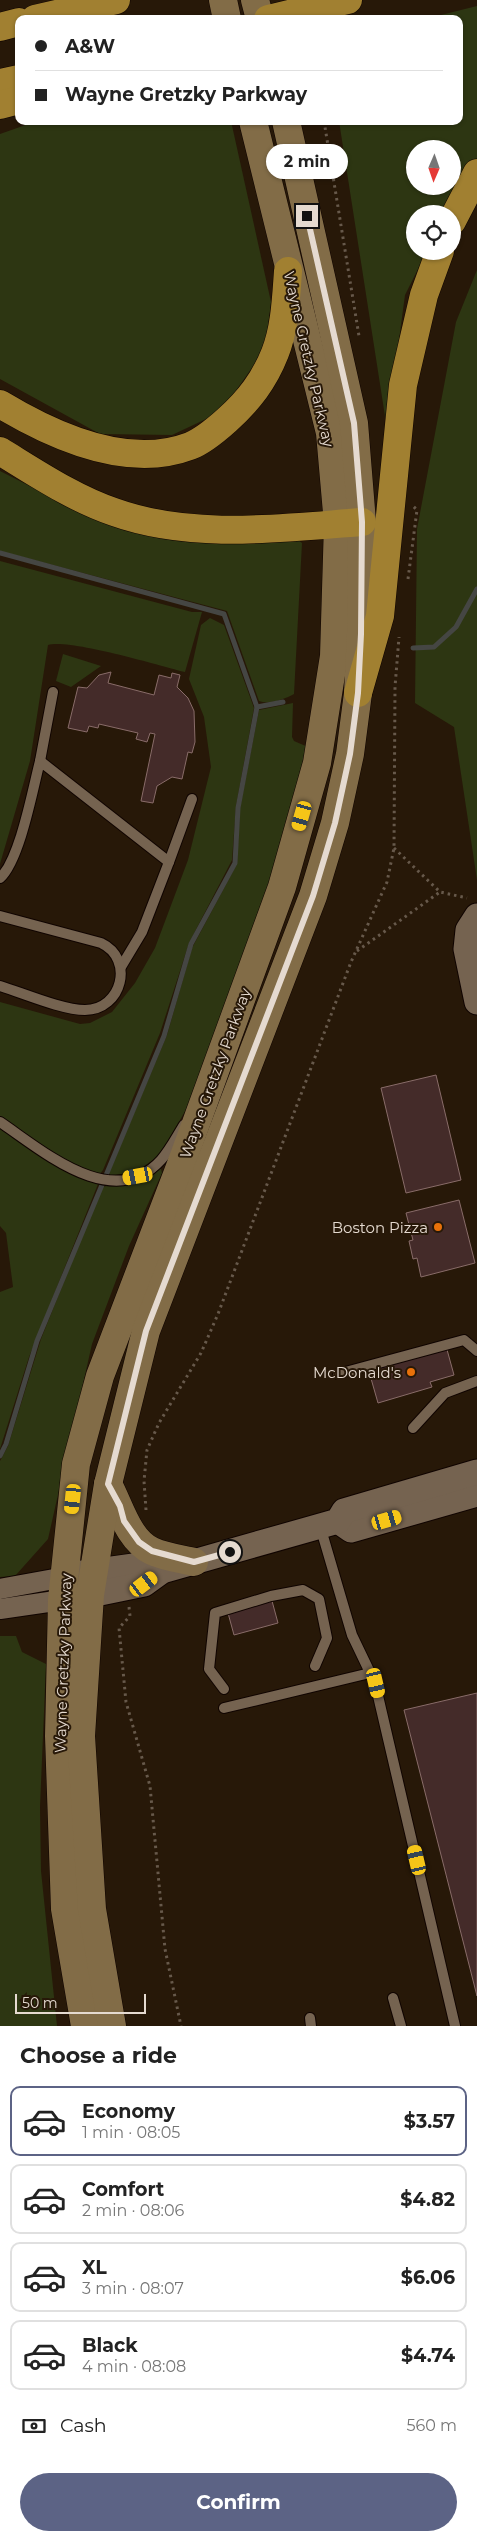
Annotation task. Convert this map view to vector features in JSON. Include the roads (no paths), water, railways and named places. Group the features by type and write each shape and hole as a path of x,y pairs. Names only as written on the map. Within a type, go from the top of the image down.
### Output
{"highway":[{"path":"51,15 116,0"},
{"path":"285,15 348,0"},
{"path":"0,27 15,23"},
{"path":"0,83 15,80"},
{"path":"0,106 15,101"},
{"path":"460,205 477,173"},
{"path":"358,693 380,616 404,385 424,294 437,260"},
{"path":"0,404 30,422 108,450 144,455 169,452 191,445 221,425 249,401 263,378 276,352 284,315 288,271"},
{"path":"0,451 46,480 113,512 151,522 202,529 350,523"}],"main road":[{"path":"223,0 226,15"},
{"path":"255,0 259,15"},
{"name":"Wayne Gretzky Parkway","path":"112,2026 92,1909 81,1736 92,1583 108,1484 146,1331 313,896 335,823 350,754 358,693 350,523 330,433 288,271 254,125"},
{"name":"Wayne Gretzky Parkway","path":"84,2026 65,1909 59,1736 64,1588 76,1464 100,1376 213,1080 282,887 317,763 334,656 350,523 354,423 287,125"},
{"path":"108,1484 120,1506 124,1521 139,1542 152,1551 194,1562"}],"street":[{"path":"473,907 466,949 477,1002"},
{"path":"92,1583 127,1588 144,1584 162,1571 329,1523 344,1511 477,1472"},
{"path":"329,1523 351,1530 477,1494"},
{"path":"0,1609 64,1588 92,1583 141,1565 162,1571"},
{"path":"0,1589 64,1588"}],"lane":[{"path":"0,878 6,872 20,838 40,761 53,692"},
{"path":"40,761 168,862"},
{"path":"0,986 73,1008 86,1010 106,1004 114,997 120,982 121,967 142,932 192,800"},
{"path":"0,916 102,943 110,948 121,967"},
{"path":"0,1122 78,1173 108,1182 138,1176 161,1161 213,1080"},
{"path":"338,1374 464,1340 477,1351"},
{"path":"413,1428 446,1393 477,1381"},
{"path":"329,1523 352,1635 376,1683 455,2026"},
{"path":"224,1689 209,1669 215,1613 271,1596 303,1590 319,1600 326,1638 315,1666"},
{"path":"224,1708 370,1673"},
{"path":"393,1998 400,2026"}],"waterway":[{"path":"0,553 224,614 257,707 238,808 235,863 191,944 164,1036 37,1341 6,1444 0,1456"},
{"path":"413,648 434,647 456,627 477,589"},
{"path":"257,707 283,702"}],"place":[{"name":"Boston Pizza","path":"438,1227"},
{"name":"McDonald's","path":"411,1372"}]}
